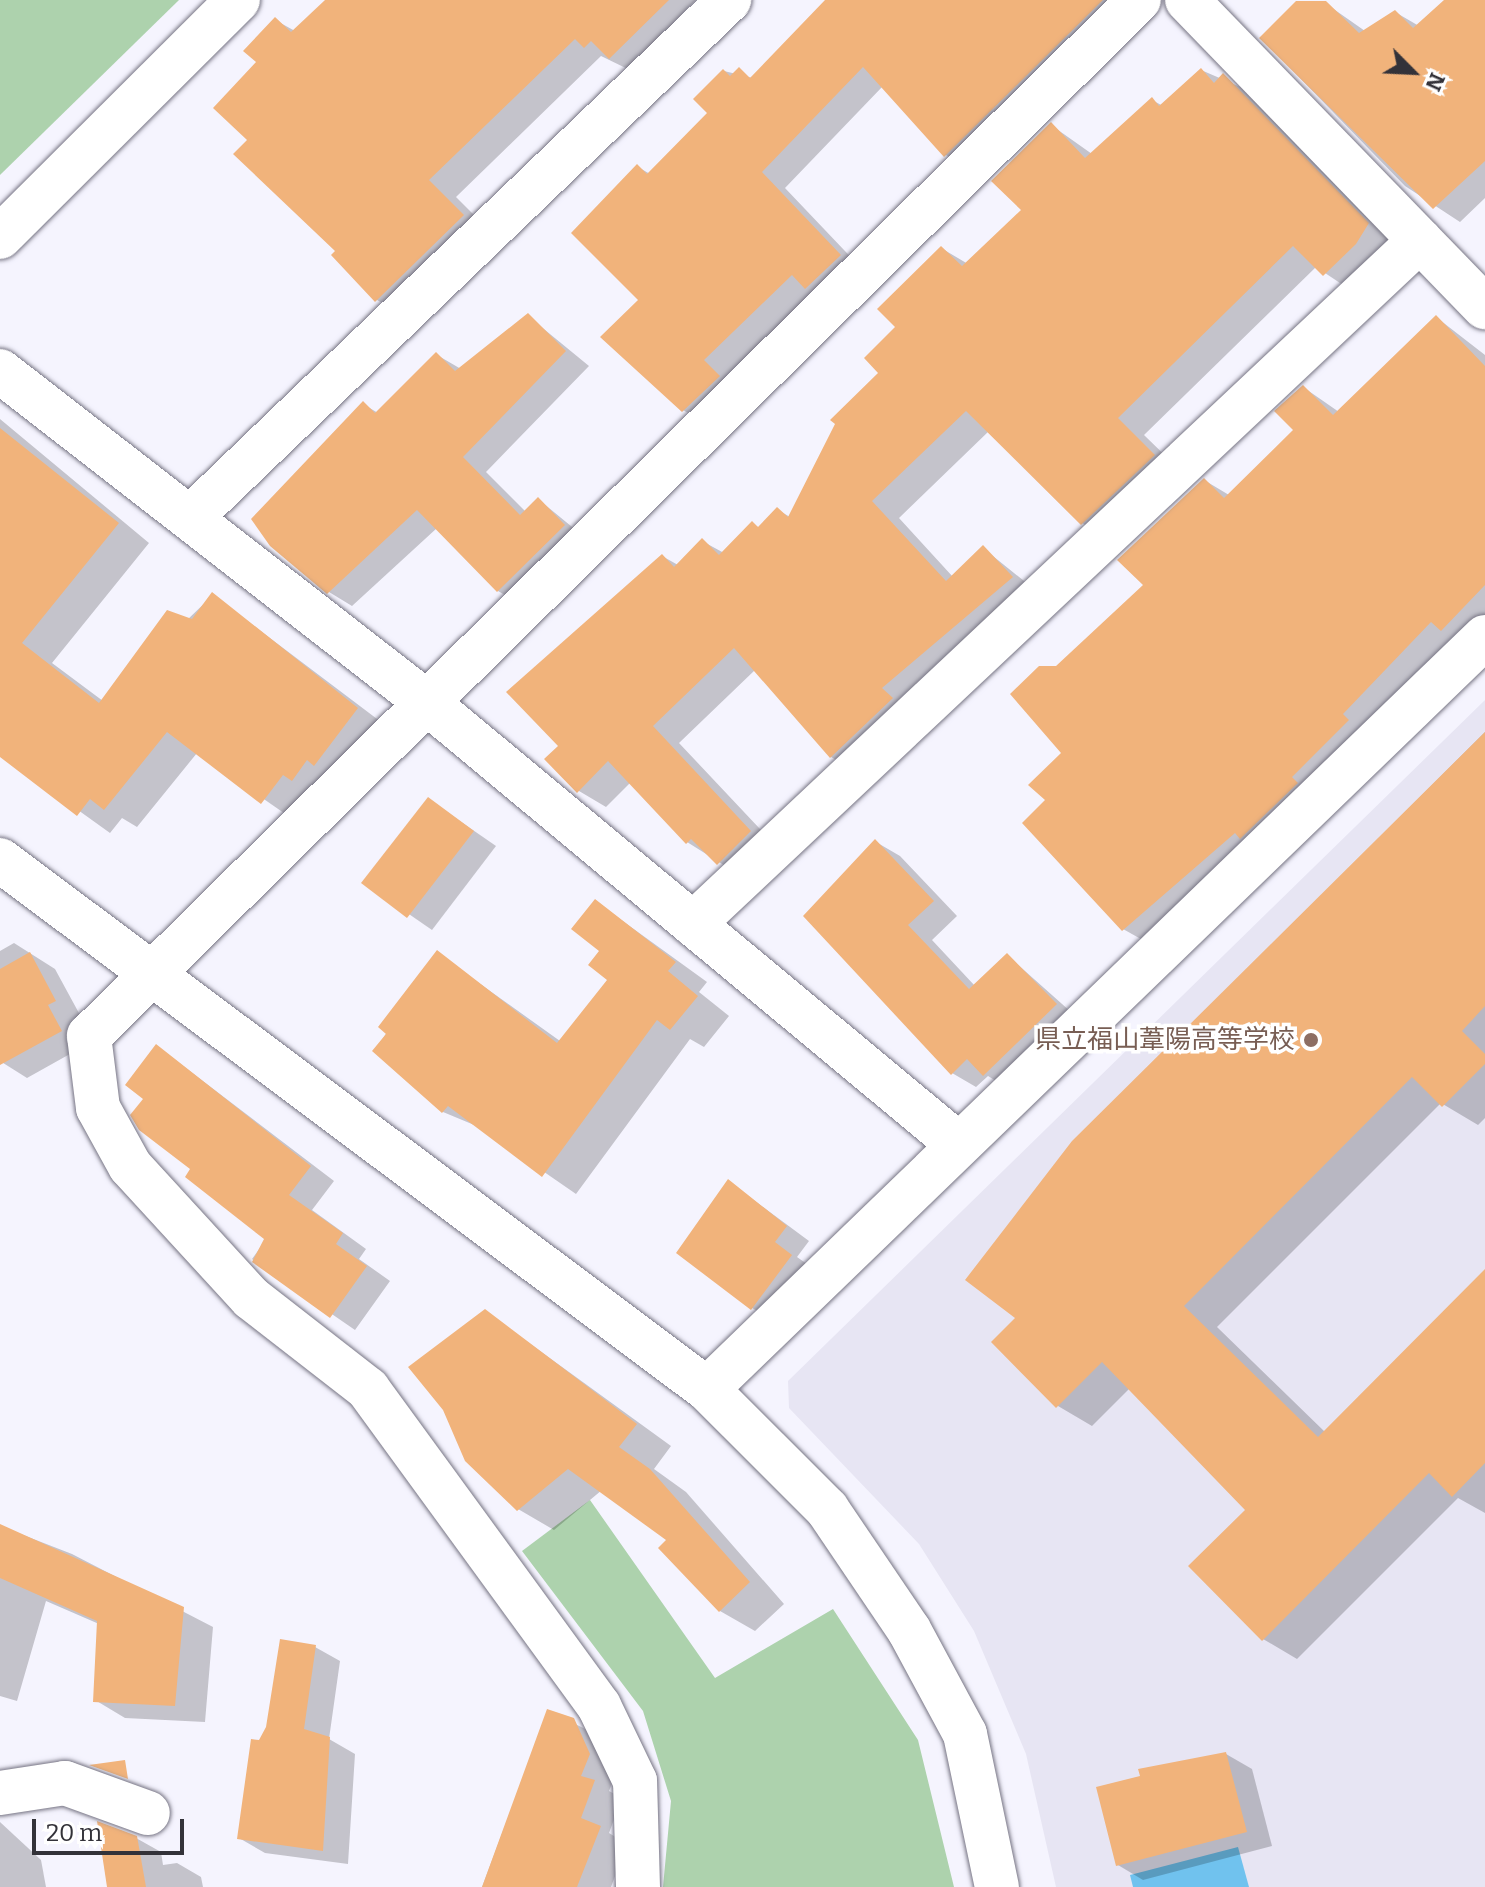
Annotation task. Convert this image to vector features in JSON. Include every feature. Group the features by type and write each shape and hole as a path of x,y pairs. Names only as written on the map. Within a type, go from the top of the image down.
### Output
{"street":[{"path":"0,237 238,0"},
{"path":"190,518 729,0"},
{"path":"638,1887 635,1781 599,1706 368,1389 251,1298 130,1166 98,1108 89,1036 425,701 1139,0"},
{"path":"1187,0 1485,307"},
{"path":"693,924 1420,240"},
{"path":"0,371 425,701 959,1145"},
{"path":"707,1389 1485,637"},
{"path":"0,860 150,978 707,1389 827,1509 909,1630 965,1734 997,1887"},
{"path":"0,1793 65,1783 148,1813"}],"shaded area":[{"name":"県立福山葦陽高等学校","path":"1485,700 1485,1887 1056,1887 1026,1754 974,1631 919,1544 789,1408 788,1381"}],"green space":[{"path":"0,0 179,0 0,175"},
{"path":"590,1500 715,1678 833,1609 918,1740 954,1887 663,1887 671,1801 643,1711 522,1551"}],"water":[{"path":"1238,1847 1249,1887 1133,1887 1130,1875"}],"building":[{"path":"325,0 669,0 609,59 591,41 584,48 575,39 429,180 464,215 375,302 331,255 335,251 233,154 247,140 213,108 256,62 243,51 275,17 291,32"},
{"path":"825,0 1103,0 944,157 863,67 762,172 841,255 805,289 792,275 704,360 720,376 682,412 600,337 638,300 571,233 637,164 647,174 707,113 693,99 723,69 730,76 739,67 750,78"},
{"path":"1444,0 1485,0 1485,161 1433,209 1259,38 1296,1 1326,1 1359,33 1395,10 1413,28"},
{"path":"1201,68 1214,83 1223,73 1369,223 1356,244 1323,276 1293,246 1118,418 1155,455 1081,525 966,411 872,501 946,581 983,545 1013,577 882,688 893,698 830,758 734,648 653,726 751,831 717,865 691,839 686,844 608,761 577,793 544,759 558,746 506,692 662,554 674,567 702,538 719,555 752,521 758,527 777,507 788,517 835,424 830,420 878,373 864,358 895,327 877,309 941,246 962,266 1021,210 991,181 1051,122 1085,158 1152,97 1159,106"},
{"path":"528,313 566,351 463,457 520,515 538,497 565,525 497,592 417,510 327,594 270,546 251,519 363,401 375,413 436,352 455,371"},
{"path":"1436,315 1485,366 1485,585 1441,631 1431,622 1343,714 1349,720 1292,777 1298,783 1240,839 1235,833 1122,931 1022,823 1045,800 1028,785 1061,753 1010,694 1039,666 1056,666 1143,585 1117,560 1204,478 1224,498 1293,430 1274,411 1303,385 1333,415"},
{"path":"0,428 119,523 22,643 99,703 167,610 192,619 212,592 358,708 314,766 307,760 292,781 283,775 261,804 167,732 104,810 90,799 77,816 0,757"},
{"path":"1485,732 1485,1006 1462,1031 1485,1054 1485,1064 1442,1107 1412,1077 1184,1306 1318,1437 1485,1269 1485,1463 1452,1497 1429,1473 1262,1641 1188,1566 1245,1510 1102,1362 1056,1408 991,1342 1015,1318 965,1280 1072,1141"},
{"path":"428,797 474,831 407,918 361,883"},
{"path":"875,839 934,901 908,925 969,989 1007,953 1057,1004 983,1076 967,1059 951,1075 803,916"},
{"path":"595,899 676,962 668,971 698,996 670,1030 657,1020 542,1177 448,1106 442,1113 372,1051 386,1034 378,1027 437,950 557,1043 607,980 588,965 599,951 571,929"},
{"path":"30,952 56,1001 48,1005 62,1031 0,1065 0,969"},
{"path":"156,1044 311,1166 289,1195 343,1233 336,1244 367,1266 330,1318 252,1262 264,1239 185,1177 190,1169 139,1130 130,1115 143,1099 125,1085"},
{"path":"728,1179 787,1226 775,1242 792,1255 751,1310 676,1253"},
{"path":"485,1309 637,1424 619,1447 650,1469 750,1582 719,1612 658,1548 666,1540 568,1469 517,1511 465,1461 443,1410 408,1367"},
{"path":"0,1524 184,1607 175,1706 93,1702 97,1621 0,1578"},
{"path":"280,1639 316,1645 304,1729 330,1737 323,1851 237,1839 251,1739 259,1740 266,1727"},
{"path":"547,1709 574,1718 590,1754 581,1776 595,1780 581,1818 601,1826 577,1887 482,1887"},
{"path":"1226,1752 1247,1832 1116,1866 1096,1787 1140,1776 1138,1769"},
{"path":"125,1760 128,1779 89,1765"},
{"path":"97,1821 137,1836 146,1887 107,1887"}],"place":[{"name":"県立福山葦陽高等学校","path":"1311,1040"}]}
